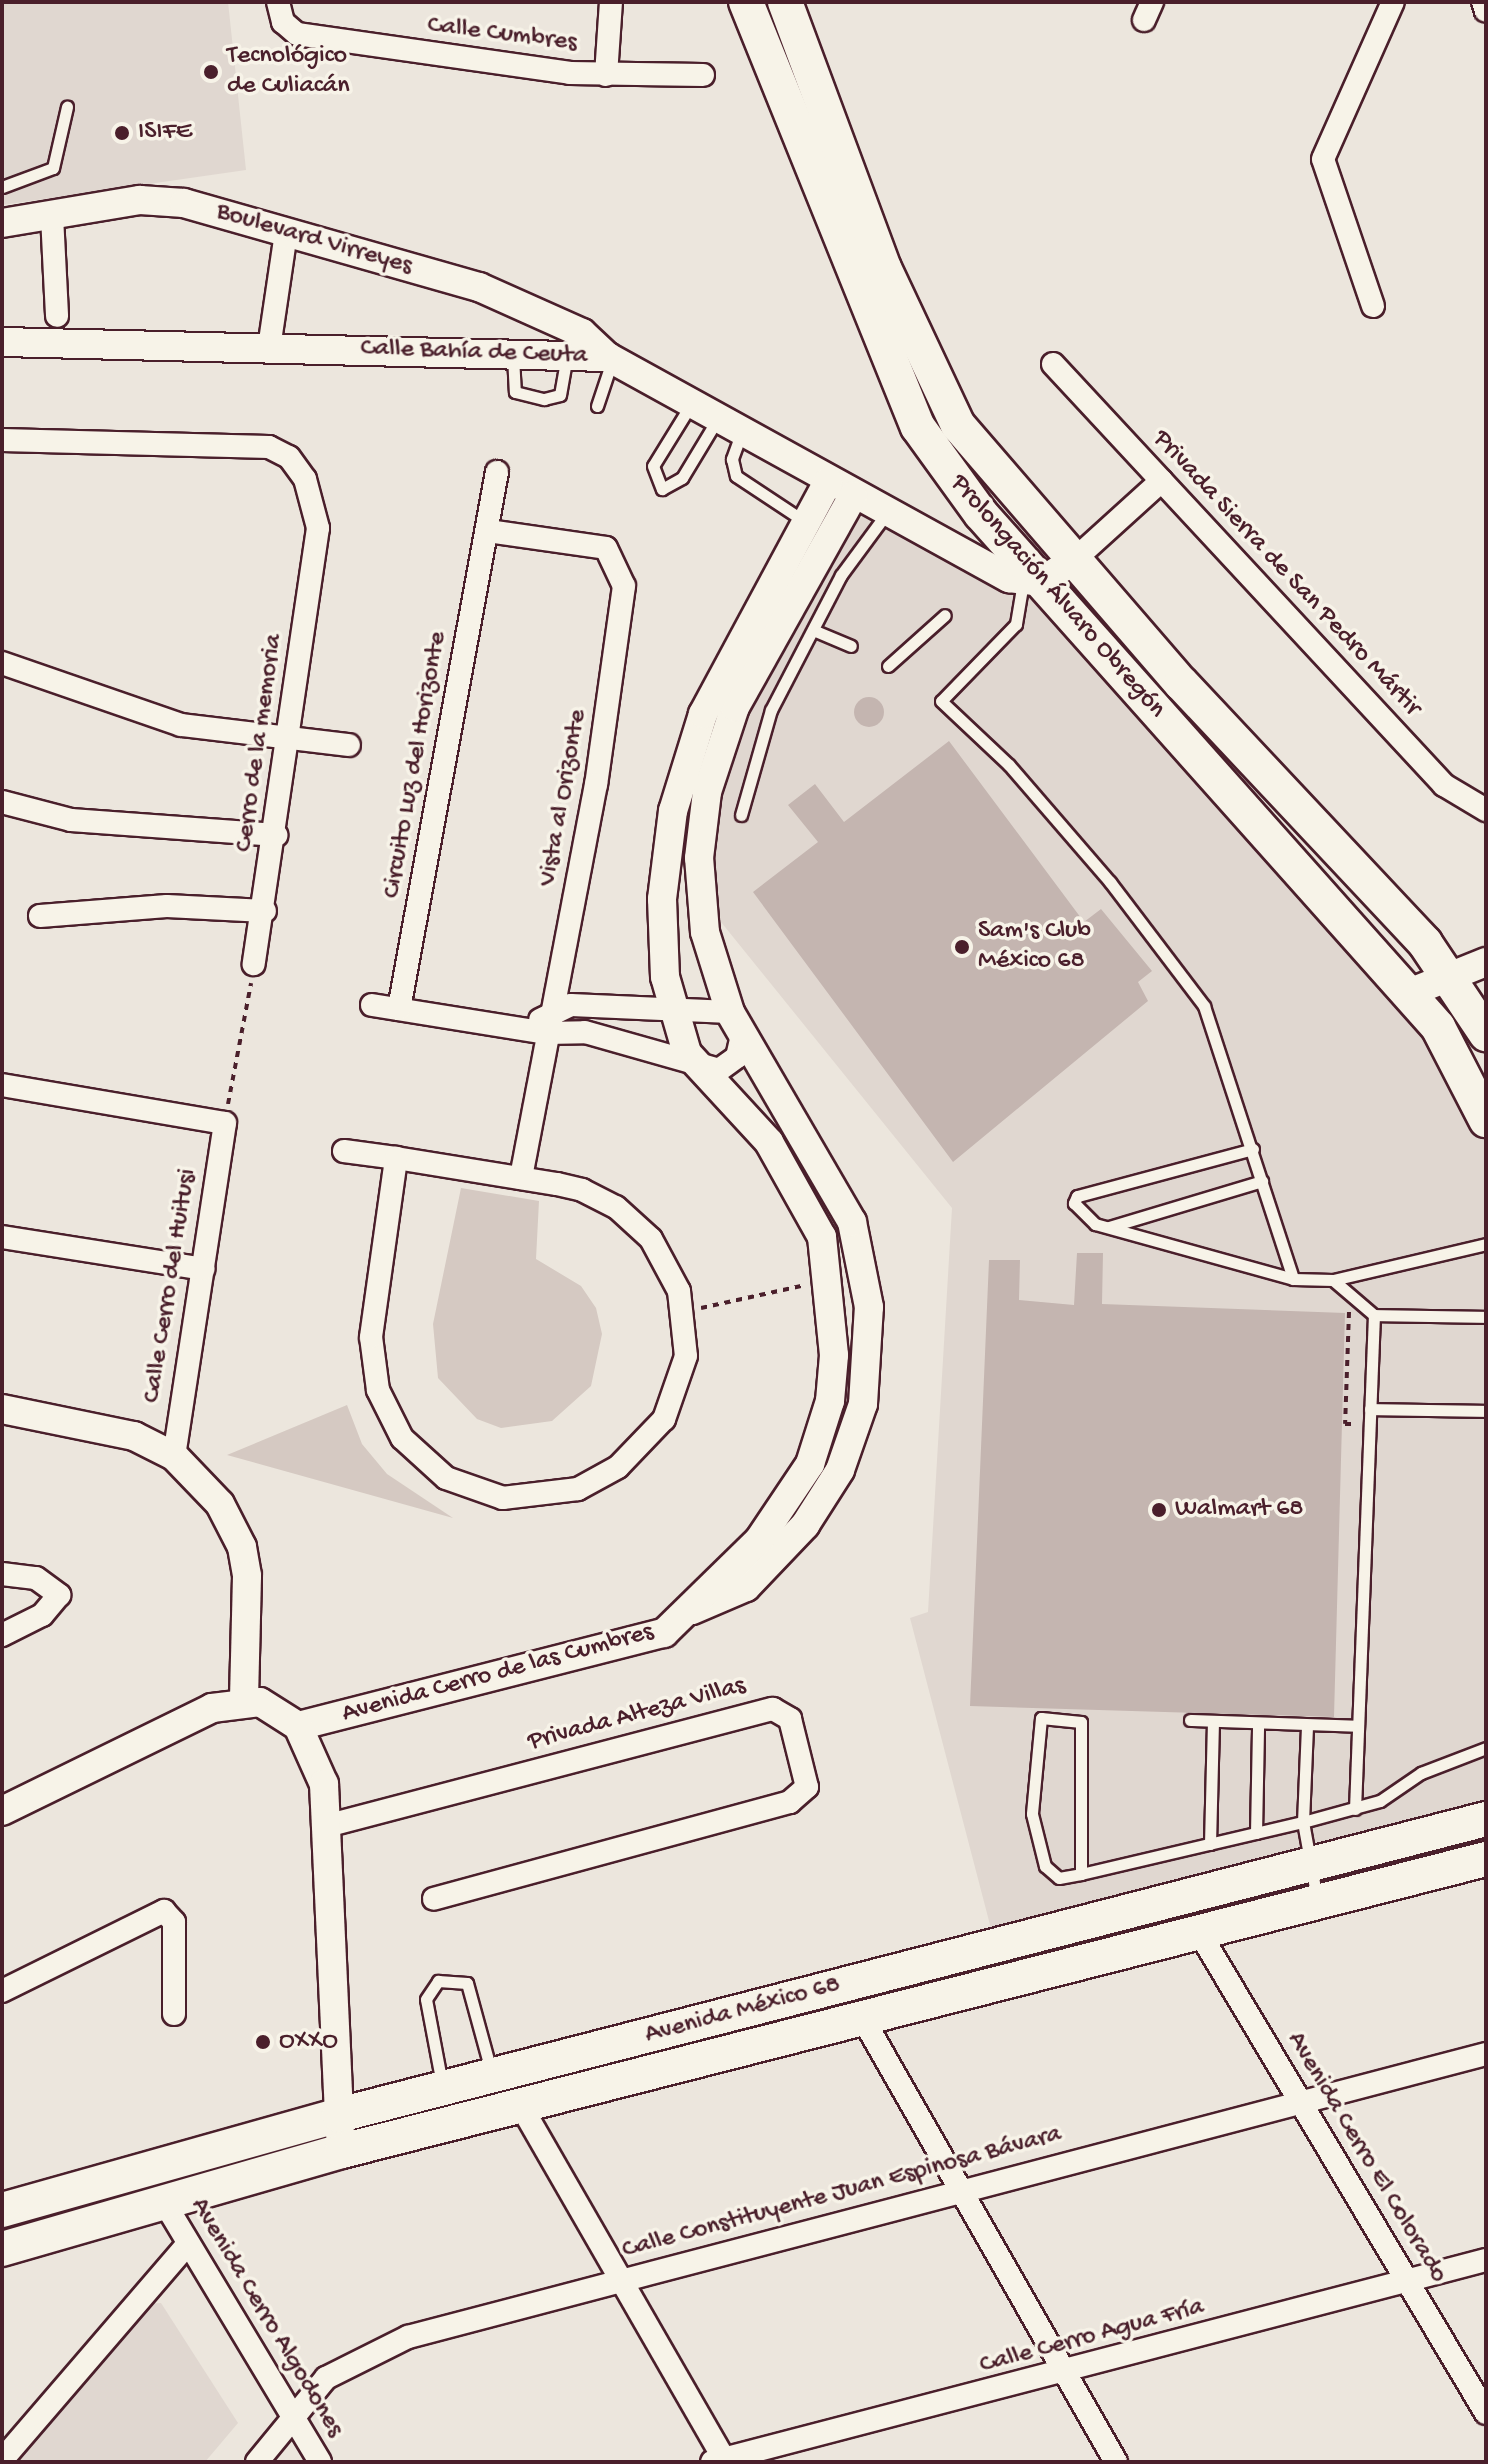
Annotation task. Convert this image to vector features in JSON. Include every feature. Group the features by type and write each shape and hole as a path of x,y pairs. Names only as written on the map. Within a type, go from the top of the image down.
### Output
{"main road":[{"name":"Prolongación Álvaro Obregón","path":"746,2 898,391 943,465 1032,582 1438,1027 1486,1120"},
{"name":"Prolongación Álvaro Obregón","path":"785,2 884,268 947,406 1074,560 1447,974 1486,1034"},
{"name":"Avenida México 68","path":"2,2210 339,2115 1307,1860 1486,1819"},
{"name":"Avenida México 68","path":"2,2249 342,2151 1486,1859"}],"street":[{"name":"Calle Cumbres","path":"278,2 283,22 297,34 606,75 703,75"},
{"path":"606,75 611,2"},
{"path":"1373,306 1323,159 1393,2"},
{"path":"1483,2 1486,11"},
{"name":"Boulevard Virreyes","path":"2,223 161,199 509,298 582,333 610,358"},
{"path":"52,216 57,316"},
{"path":"269,348 286,233"},
{"name":"Calle Bahía de Ceuta","path":"2,342 513,352 610,358 690,406 886,514 1032,582"},
{"name":"Privada Sierra de San Pedro Mártir","path":"1053,364 1444,785 1486,810"},
{"name":"Cerro de la memoria","path":"2,440 280,450 305,479 318,528 265,911 254,964"},
{"name":"Circuito Luz del Horizonte","path":"399,1009 497,472"},
{"path":"1032,582 1074,560 1161,481"},
{"name":"Avenida Cerro de las Cumbres","path":"298,1726 638,1643 692,1610 759,1540 810,1464 830,1401 832,1279 817,1224 793,1177 696,1067 671,1013 662,899 680,778 711,693 828,482"},
{"name":"Avenida Cerro de las Cumbres","path":"692,1610 718,1605 764,1573 825,1497 855,1433 869,1356 869,1307 852,1222 736,1023 700,896 707,792 735,707 853,496"},
{"name":"Vista al Orizonte","path":"488,531 606,548 624,586 596,784 547,1025 521,1178"},
{"path":"2,663 147,716 349,745"},
{"path":"2,802 71,820 276,835"},
{"path":"40,916 167,906 265,911"},
{"path":"1409,993 1447,974 1486,962"},
{"path":"372,1005 521,1030 547,1025 585,1032 696,1067 731,1064 736,1023 671,1013 571,1005 547,1025"},
{"path":"2,1085 225,1123"},
{"name":"Calle Cerro del Huitusi","path":"174,1456 225,1123"},
{"path":"344,1151 396,1158 521,1178 602,1198 634,1221 673,1275 683,1312 686,1356 675,1397 651,1436 618,1467 578,1489 525,1500 446,1478 393,1425 374,1370 371,1337 396,1158"},
{"path":"2,1237 203,1269"},
{"path":"2,1409 112,1428 174,1456 220,1504 242,1547 244,1700"},
{"path":"2,1574 36,1578 59,1595 52,1609 2,1635"},
{"path":"2,1811 212,1708 244,1700 298,1726 324,1784 342,2151"},
{"name":"Privada Alteza Villas","path":"326,1826 773,1709 790,1719 807,1787 790,1802 434,1899"},
{"path":"2,1991 164,1911 174,1922 174,2014"},
{"name":"Avenida Cerro El Colorado","path":"1199,1932 1486,2413"},
{"path":"863,2019 1116,2462"},
{"name":"Calle Constituyente Juan Espinosa Bávara","path":"257,2462 326,2378 408,2337 958,2190 1486,2054"},
{"path":"521,2106 721,2461"},
{"name":"Avenida Cerro Algodones","path":"164,2202 187,2245 320,2462"},
{"path":"2,2460 187,2245"},
{"name":"Calle Cerro Agua Fría","path":"721,2461 1064,2375 1486,2260"}],"lane":[{"path":"2,187 53,168 67,107"},
{"path":"513,352 515,392 544,399 563,390 568,354"},
{"path":"597,406 610,358"},
{"path":"690,406 653,466 662,489 682,478 717,420"},
{"path":"741,434 732,459 736,476 805,522"},
{"path":"741,815 758,742 813,630 886,514"},
{"path":"1032,582 1016,624 941,701 1009,765 1177,964 1214,1030 1293,1279"},
{"path":"888,666 945,615"},
{"path":"813,630 851,646"},
{"path":"1253,1149 1077,1196 1083,1218 1293,1279 1333,1280 1486,1244"},
{"path":"1108,1227 1262,1181"},
{"path":"1333,1280 1374,1315 1486,1317"},
{"path":"1355,1809 1374,1315"},
{"path":"1370,1409 1486,1411"},
{"path":"1081,1874 1081,1722 1046,1716 1036,1727 1032,1814 1048,1873 1081,1874 1355,1809 1486,1748"},
{"path":"1190,1720 1358,1726"},
{"path":"1210,1844 1213,1722"},
{"path":"1256,1833 1258,1724"},
{"path":"1307,1726 1303,1822 1307,1860 1317,1900"},
{"path":"442,2088 426,1999 438,1981 467,1983 492,2076"}],"path":[{"path":"225,1123 254,964"},
{"path":"683,1312 832,1279"},
{"path":"1349,1294 1345,1424 1370,1424"}],"shaded area":[{"name":"ISIFE","path":"2,2 228,2 246,170 2,205"},
{"path":"853,496 1054,593 1409,993 1486,1126 1486,1820 995,1944 910,1618 928,1612 952,1208 700,896 707,792"},
{"path":"461,1188 539,1201 536,1259 581,1286 596,1308 602,1334 591,1386 552,1421 501,1428 477,1419 438,1378 433,1324"},
{"path":"347,1405 362,1444 387,1474 453,1518 227,1455"},
{"path":"161,2303 238,2423 205,2462 11,2462 147,2304"}],"building":[{"path":"869,697 880,701 884,712 880,723 869,727 858,723 854,712 858,701"},
{"name":"Sam's Club México 68","path":"949,741 1084,922 1101,909 1152,971 1138,982 1148,1001 953,1162 753,892 818,842 788,805 815,784 844,822"},
{"name":"Walmart 68","path":"1077,1253 1103,1253 1102,1304 1345,1313 1334,1717 970,1706 989,1260 1020,1260 1019,1300 1074,1305"}],"place":[{"name":"Tecnológico de Culiacán","path":"211,72"},
{"name":"ISIFE","path":"122,133"},
{"name":"Sam's Club México 68","path":"962,947"},
{"name":"Walmart 68","path":"1159,1510"},
{"name":"OXXO","path":"263,2042"}]}
